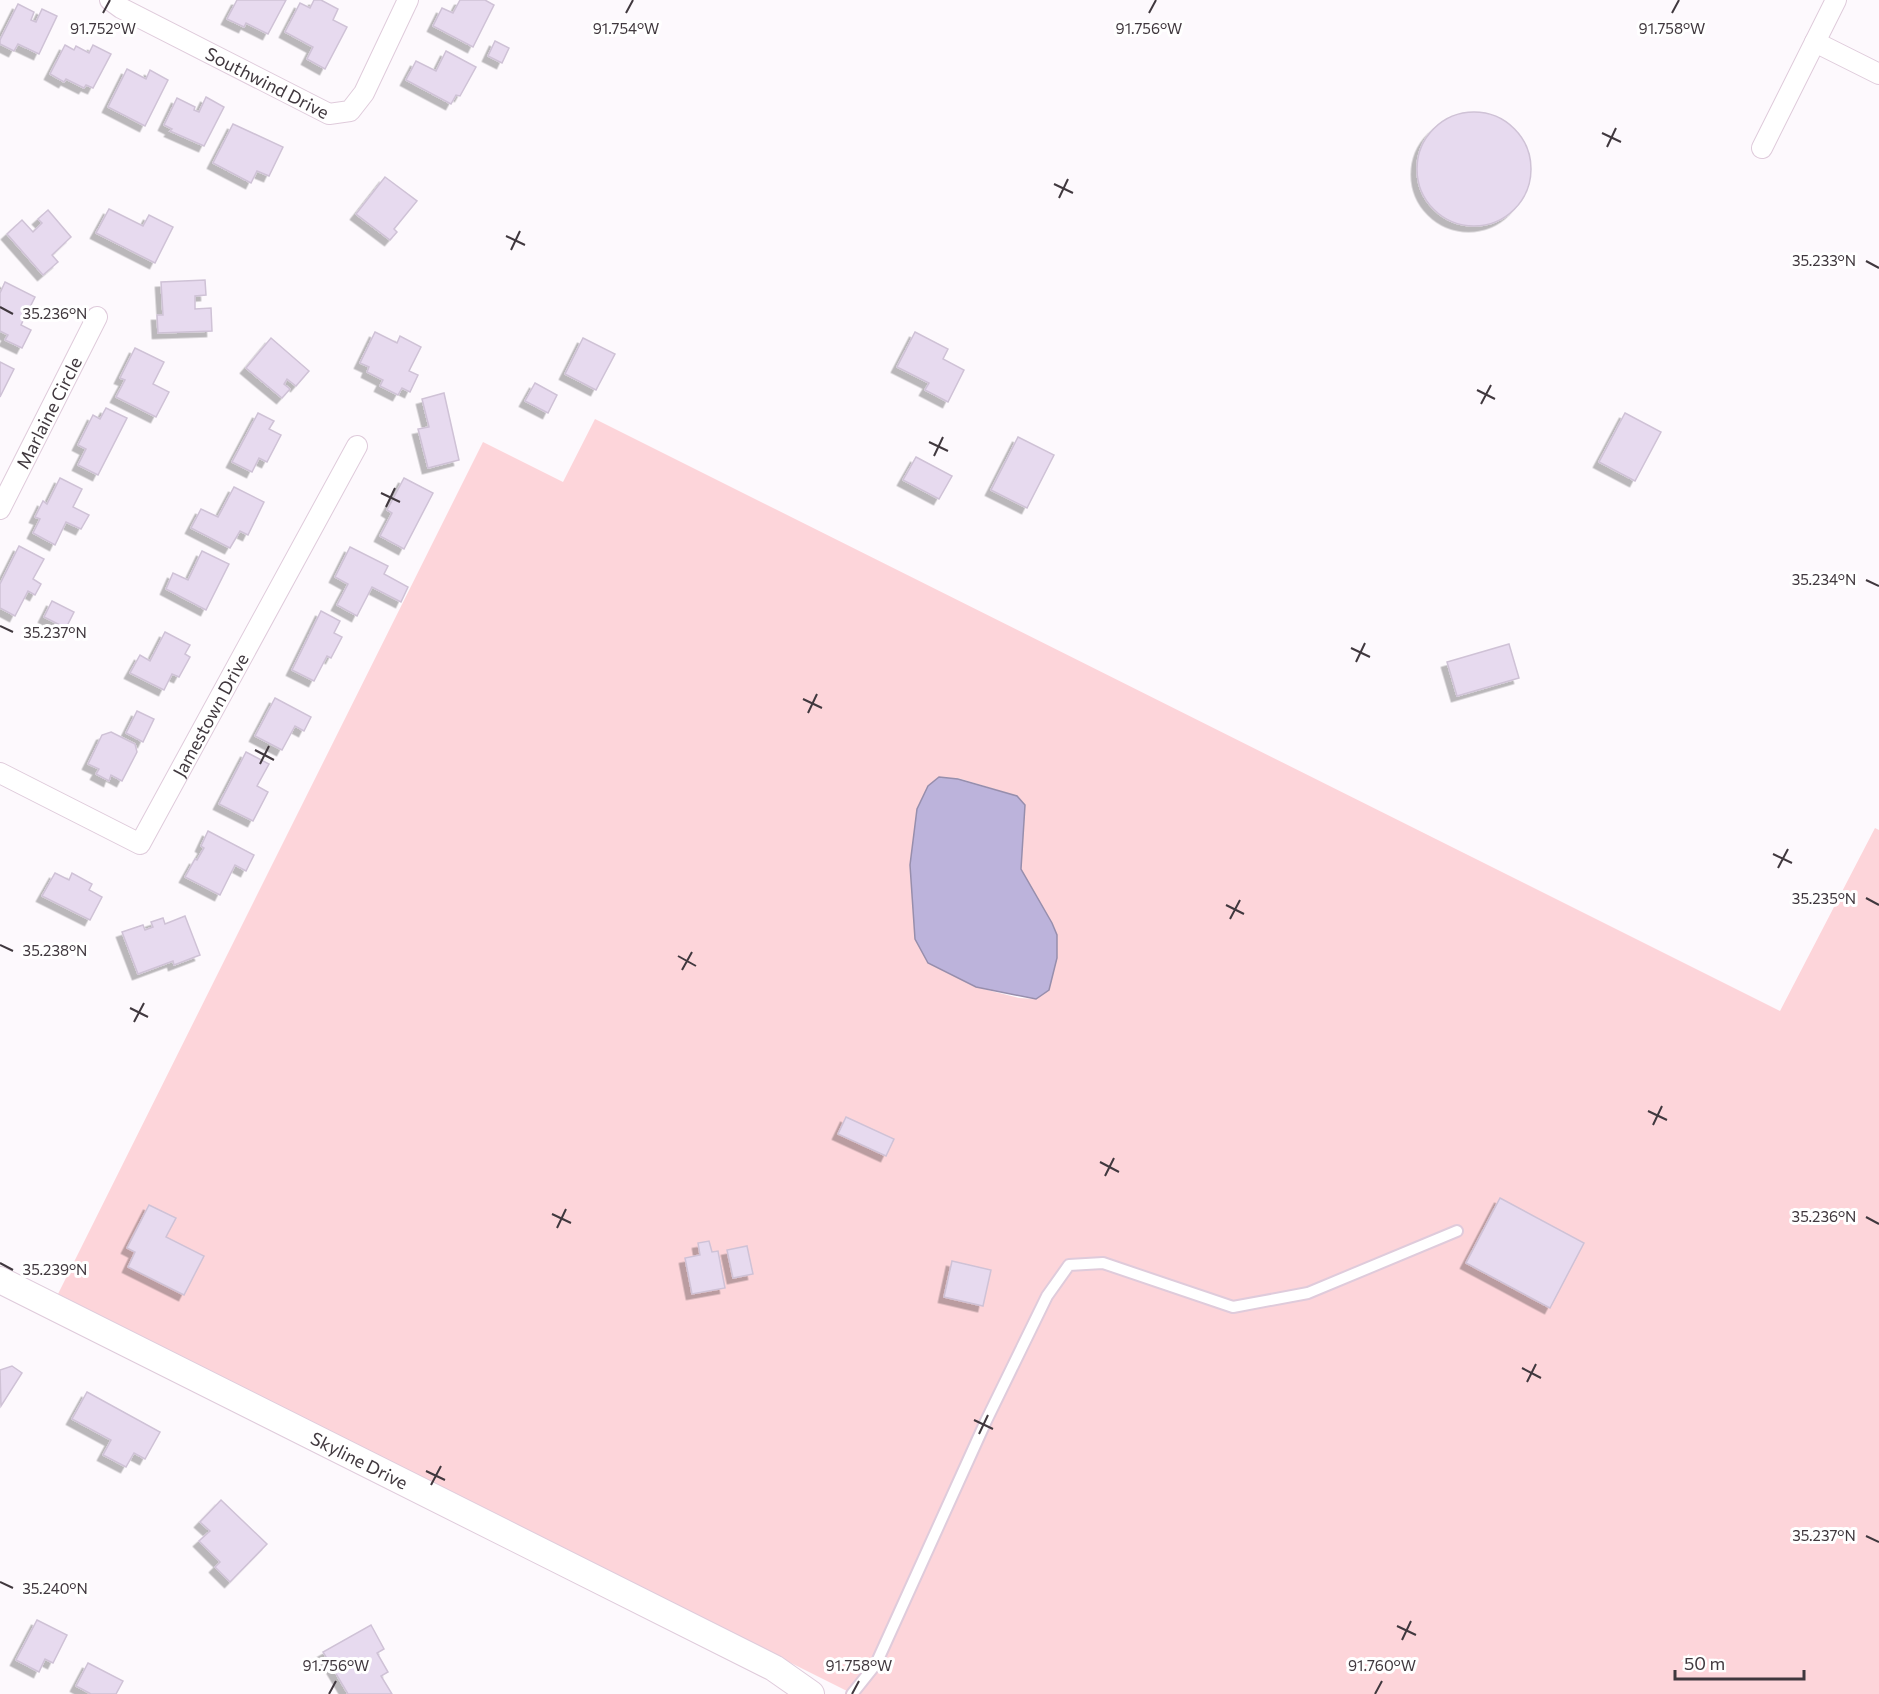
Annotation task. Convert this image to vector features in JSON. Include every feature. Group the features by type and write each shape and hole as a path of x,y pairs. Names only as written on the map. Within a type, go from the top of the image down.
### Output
{"street":[{"name":"Southwind Drive","path":"110,0 121,8 329,114 350,111 364,93 408,0"},
{"path":"1762,148 1836,0"},
{"path":"1815,42 1879,74"},
{"name":"Marlaine Circle","path":"0,509 97,317"},
{"name":"Jamestown Drive","path":"0,773 140,844 357,446"},
{"name":"Skyline Drive","path":"0,1280 774,1668 811,1694"}],"lane":[{"path":"852,1694 876,1664 991,1411 1047,1296 1069,1265 1103,1263 1233,1307 1308,1293 1457,1231"}],"shaded area":[{"path":"595,419 1780,1011 1875,828 1879,830 1879,1694 853,1694 57,1296 483,442 563,482","holes":["958,778 1017,796 1025,805 1021,869 1057,935 1036,999 1019,998 976,987"]},
{"path":"939,777 958,779 1017,796 1025,805 1021,869 1057,935 1057,958 1049,990 1036,999 976,987 928,963 915,939 910,865 917,809 928,786"}],"building":[{"path":"237,0 286,0 268,34 246,23 244,27 227,19"},
{"path":"314,0 321,0 338,9 333,20 347,27 325,69 307,59 313,47 285,32 300,3 310,8"},
{"path":"460,0 485,0 494,5 473,47 433,26 442,8 453,13"},
{"path":"18,4 34,12 31,20 36,22 42,9 57,16 39,54 18,44 14,51 0,44"},
{"path":"495,41 509,48 502,63 488,56"},
{"path":"65,45 74,50 76,46 89,53 93,45 111,54 93,88 86,85 84,88 66,79 64,82 50,74"},
{"path":"446,51 476,67 460,96 456,95 451,104 406,80 416,61 436,71"},
{"path":"127,69 146,79 150,70 168,80 145,126 108,107"},
{"path":"206,97 224,107 204,146 170,131 172,129 164,125 177,98 195,107 194,110 199,112"},
{"path":"1474,112 1496,116 1506,121 1522,137 1527,147 1531,169 1527,191 1522,201 1506,217 1496,222 1474,226 1452,222 1442,217 1426,201 1421,191 1417,169 1421,147 1426,137 1442,121 1452,116"},
{"path":"233,124 283,147 269,176 257,171 251,183 213,163"},
{"path":"385,177 417,201 394,229 397,232 390,240 356,214"},
{"path":"109,209 143,226 149,215 173,227 155,263 96,233"},
{"path":"48,210 71,237 52,255 58,262 43,275 7,234 22,220 33,232 42,223 38,219"},
{"path":"205,280 206,295 195,296 195,309 211,308 212,331 158,333 157,315 163,315 161,282"},
{"path":"5,282 35,297 21,325 31,330 22,348 5,340 8,335 0,331 0,293"},
{"path":"375,332 397,343 400,336 421,347 409,371 418,375 410,392 402,388 398,395 380,386 383,380 367,372 369,367 360,363"},
{"path":"915,332 948,349 943,359 964,370 948,402 925,390 929,383 897,367"},
{"path":"271,338 309,371 296,386 287,379 284,384 290,389 282,398 246,368"},
{"path":"583,338 615,354 596,390 565,374"},
{"path":"135,348 164,362 153,384 169,392 156,417 116,397 125,380 120,378"},
{"path":"0,362 14,369 0,397"},
{"path":"535,383 557,395 548,413 525,401"},
{"path":"444,393 459,460 428,468 418,429 429,427 422,399"},
{"path":"106,408 127,418 98,475 78,465 86,449 78,445 93,415 100,419"},
{"path":"258,413 274,421 269,429 281,435 267,462 259,458 252,472 232,462"},
{"path":"1625,413 1661,432 1635,481 1599,462"},
{"path":"1018,437 1054,455 1027,508 991,490"},
{"path":"916,457 952,476 939,499 903,480"},
{"path":"60,478 82,489 73,507 89,515 81,529 66,522 55,545 33,533 40,519 35,517 43,501 47,504"},
{"path":"404,478 433,493 404,549 380,536 392,513 387,510"},
{"path":"234,487 264,502 248,535 240,531 230,548 191,528 201,509 218,517"},
{"path":"19,546 44,559 33,579 41,584 35,595 28,591 15,616 0,608 0,584"},
{"path":"350,547 388,566 384,574 408,587 401,602 372,587 357,616 337,605 348,584 335,577"},
{"path":"202,551 229,564 206,610 166,589 173,573 188,580"},
{"path":"52,601 74,612 66,628 44,617"},
{"path":"321,611 340,621 334,633 342,637 331,658 327,656 314,681 292,670"},
{"path":"165,632 190,645 185,654 190,657 179,677 172,674 164,690 130,673 140,655 150,661"},
{"path":"1509,644 1519,678 1457,696 1447,662"},
{"path":"275,698 311,717 304,731 295,726 282,750 255,736"},
{"path":"137,711 154,719 143,742 126,733"},
{"path":"111,732 135,744 137,752 122,781 111,775 109,781 96,774 99,769 88,764 102,735"},
{"path":"246,752 269,764 257,786 268,792 253,821 219,804"},
{"path":"208,831 254,855 246,871 235,865 220,895 185,877 204,848 201,846"},
{"path":"55,873 69,880 72,873 92,884 89,890 102,897 90,920 42,896"},
{"path":"185,916 200,955 174,965 173,961 138,974 122,932 143,925 145,930 153,927 151,922 163,918 165,924"},
{"path":"846,1117 894,1139 886,1156 838,1134"},
{"path":"1500,1198 1584,1243 1550,1308 1466,1263"},
{"path":"149,1205 176,1218 166,1237 204,1256 184,1295 128,1267 135,1252 127,1248"},
{"path":"709,1241 712,1252 718,1251 725,1288 692,1294 685,1258 700,1255 698,1243"},
{"path":"747,1246 753,1274 733,1278 727,1250"},
{"path":"952,1261 991,1270 983,1306 944,1297"},
{"path":"12,1366 22,1373 1,1406 0,1370"},
{"path":"87,1392 160,1432 145,1459 134,1453 126,1467 103,1455 111,1440 72,1419"},
{"path":"221,1500 267,1544 230,1582 215,1567 220,1562 199,1541 210,1531 200,1522"},
{"path":"37,1620 67,1635 53,1663 45,1659 39,1672 16,1660"},
{"path":"371,1625 384,1649 377,1653 388,1672 381,1676 392,1694 348,1694 323,1652"},
{"path":"88,1663 123,1681 116,1694 91,1694 76,1686"}]}
